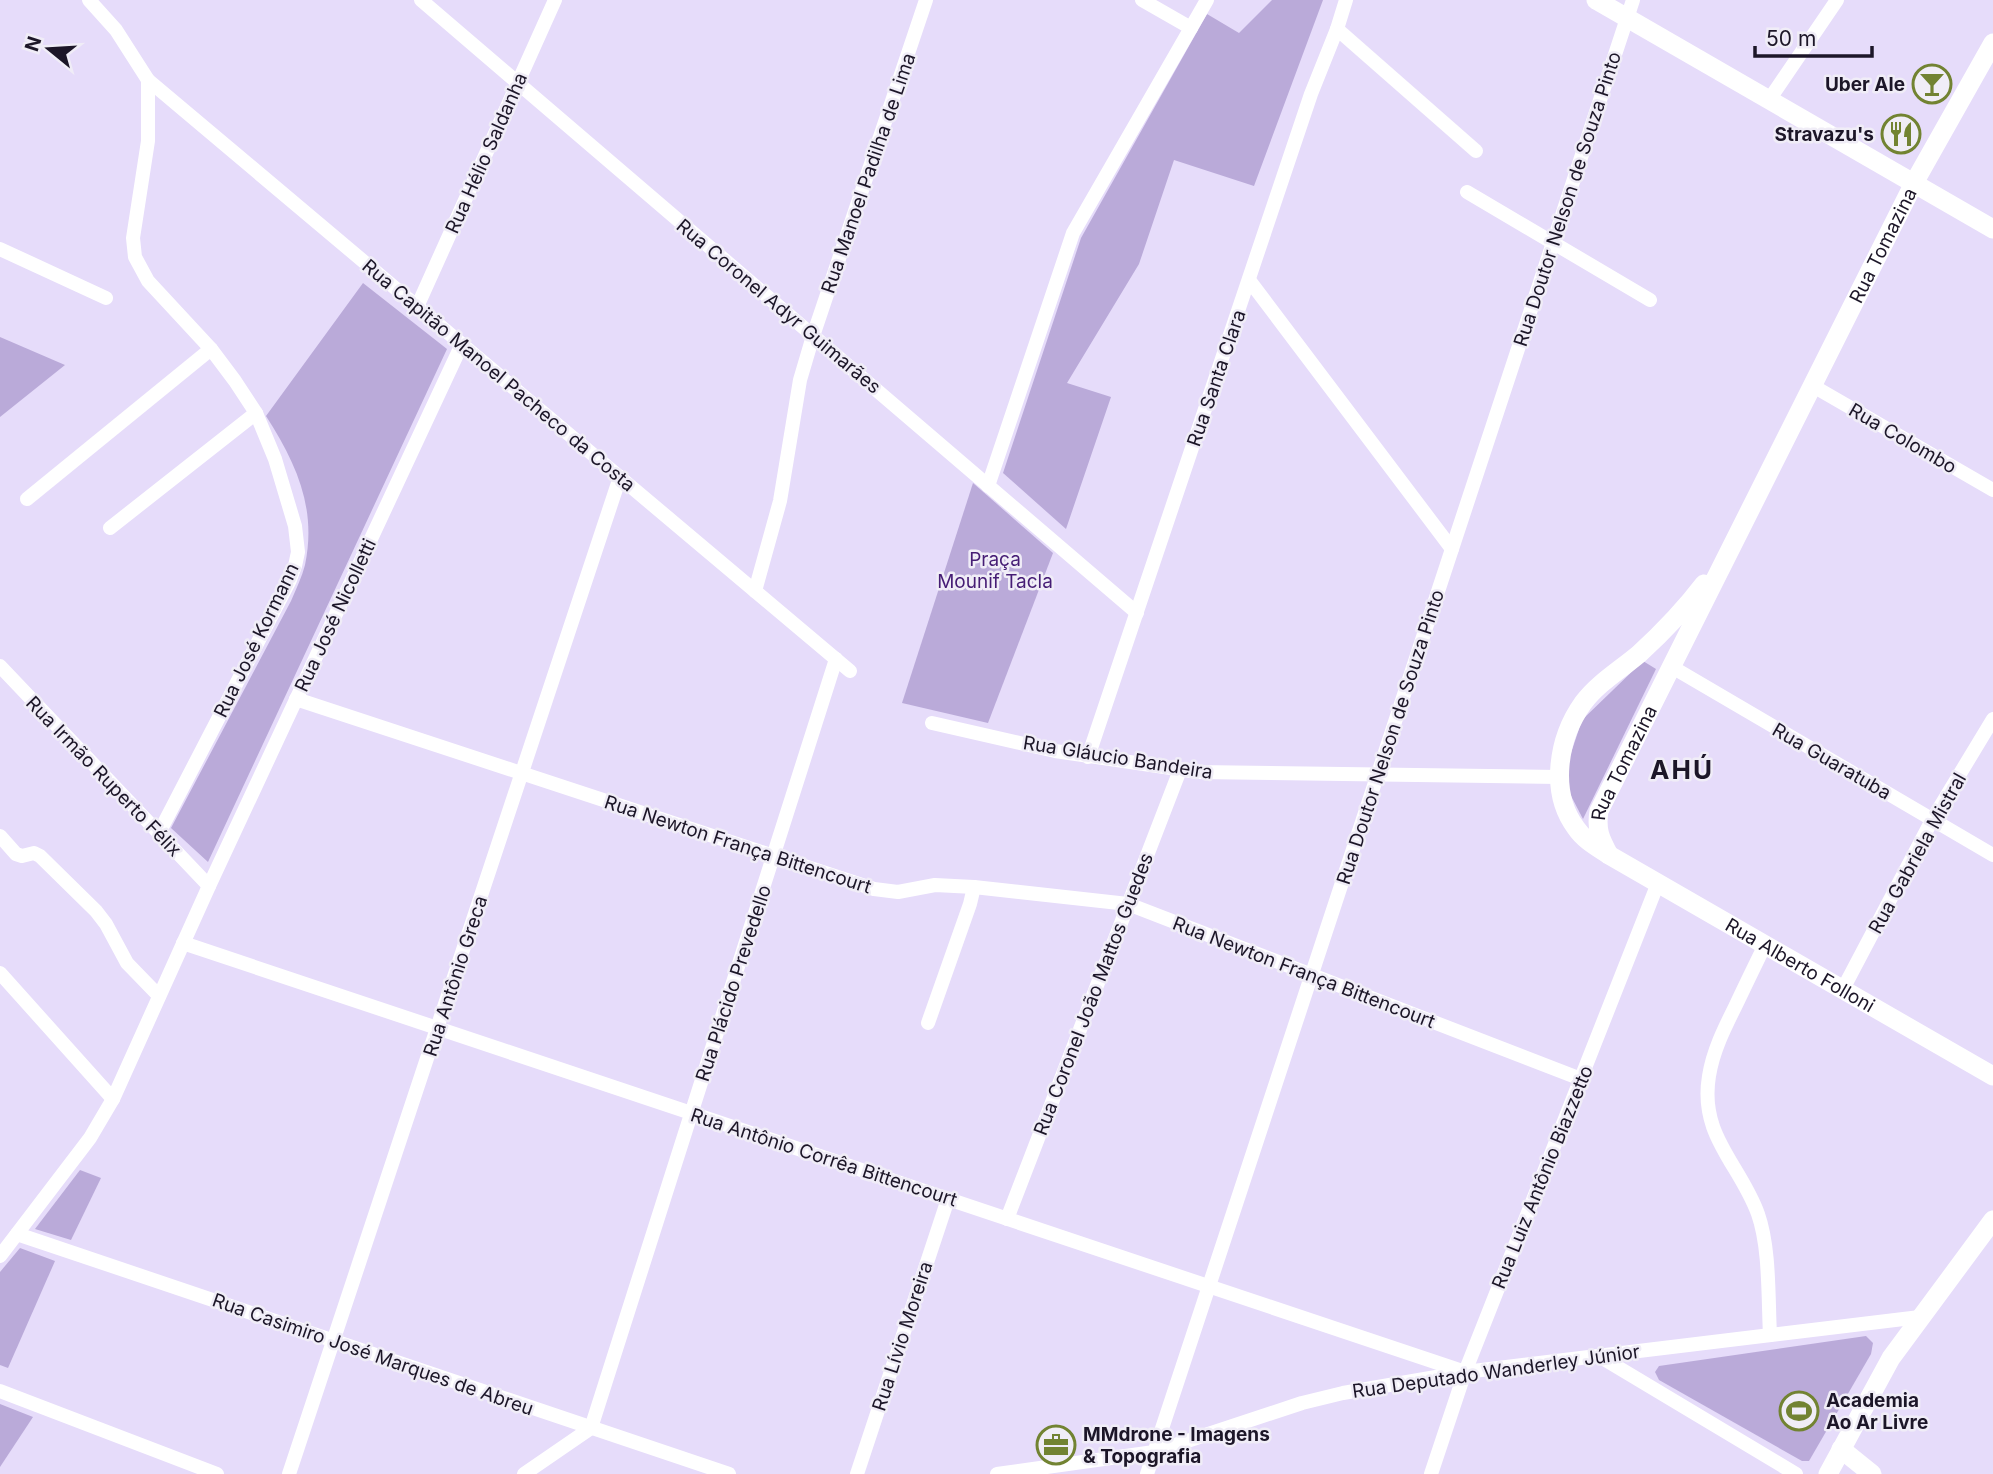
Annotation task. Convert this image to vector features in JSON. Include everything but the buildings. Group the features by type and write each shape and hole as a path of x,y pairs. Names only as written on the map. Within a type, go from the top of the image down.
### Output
{"main road":[{"path":"1596,0 1630,9 1769,100 1993,229"},
{"name":"Rua Tomazina","path":"1609,855 1597,825 1600,811 1914,183 1993,43"},
{"name":"Rua Tomazina","path":"1609,855 1588,841 1567,812 1559,777 1560,760 1574,718 1599,686 1662,633 1704,585 1742,528"},
{"path":"1636,656 1672,667"},
{"name":"Rua Alberto Folloni","path":"1609,855 1993,1076"},
{"path":"1828,1474 1891,1358 1993,1220"},
{"path":"1841,1449 1872,1474"}],"street":[{"path":"89,0 116,30 148,80"},
{"name":"Rua Coronel Adyr Guimarães","path":"421,0 1137,613"},
{"name":"Rua Hélio Saldanha","path":"417,307 555,0"},
{"name":"Rua Manoel Padilha de Lima","path":"755,591 780,501 800,380 926,0"},
{"path":"1142,0 1191,28"},
{"path":"988,486 1073,233 1208,0"},
{"name":"Rua Santa Clara","path":"1088,757 1311,94 1346,0"},
{"path":"1769,100 1837,0"},
{"name":"Rua Doutor Nelson de Souza Pinto","path":"1147,1474 1630,9"},
{"path":"1337,29 1476,151"},
{"name":"Rua Capitão Manoel Pacheco da Costa","path":"148,80 850,671"},
{"name":"Rua José Kormann","path":"148,80 148,141 133,238 135,257 148,281 211,349 256,414 275,459 295,526 298,552 290,580 159,834"},
{"path":"1467,192 1650,300"},
{"path":"0,249 106,298"},
{"path":"1249,280 1452,549"},
{"name":"Rua José Nicolletti","path":"209,886 462,344"},
{"path":"27,499 211,349"},
{"name":"Rua Colombo","path":"1813,386 1993,490"},
{"path":"110,528 256,414"},
{"name":"Rua Antônio Greca","path":"289,1474 620,477"},
{"name":"Rua Plácido Prevedello","path":"591,1427 836,659"},
{"name":"Rua Irmão Ruperto Félix","path":"0,666 209,886"},
{"name":"Rua Guaratuba","path":"1672,667 1993,855"},
{"name":"Rua Newton França Bittencourt","path":"296,699 874,889 898,892 935,884 1128,904 1581,1079"},
{"name":"Rua Gabriela Mistral","path":"1843,989 1932,820 1993,719"},
{"name":"Rua Gláucio Bandeira","path":"932,723 1055,751 1180,770 1216,773 1559,777"},
{"name":"Rua Coronel João Mattos Guedes","path":"1007,1219 1180,770"},
{"path":"0,836 16,854 22,856 34,853 40,856 96,911 127,963 159,996"},
{"name":"Rua Luiz Antônio Biazzetto","path":"1432,1474 1465,1372 1658,883"},
{"path":"0,1256 90,1138 113,1099 209,886"},
{"path":"928,1023 974,887"},
{"name":"Rua Antônio Corrêa Bittencourt","path":"183,943 1465,1372"},
{"path":"1765,945 1713,1058 1708,1079 1708,1103 1717,1140 1748,1192 1760,1224 1765,1256 1770,1335"},
{"path":"0,973 113,1099"},
{"name":"Rua Lívio Moreira","path":"857,1474 948,1199"},
{"name":"Rua Casimiro José Marques de Abreu","path":"17,1234 729,1474"},
{"name":"Rua Deputado Wanderley Júnior","path":"997,1474 1154,1452 1301,1403 1465,1372 1920,1317"},
{"path":"1599,1356 1796,1474"},
{"path":"0,1391 217,1474"},
{"path":"524,1474 591,1427"}],"green space":[{"path":"1272,0 1323,0 1254,186 1174,160 1139,264 1067,383 1111,397 1066,529 1003,473 1081,238 1207,14 1239,33"},
{"path":"363,283 447,349 208,862 171,828 291,601 304,569 308,544 306,505 301,487 295,469 266,416"},
{"path":"0,337 65,365 0,417"},
{"name":"Praça Mounif Tacla","path":"973,483 1053,553 988,723 902,703"},
{"path":"1643,661 1656,669 1583,819 1568,790 1566,768 1582,720"},
{"path":"80,1170 101,1178 71,1240 35,1229"},
{"path":"20,1248 55,1261 8,1368 0,1365 0,1272"},
{"path":"1866,1336 1873,1343 1871,1354 1809,1461 1802,1461 1659,1380 1655,1372 1659,1366"},
{"path":"0,1404 33,1417 0,1467"}],"place":[{"name":"Uber Ale","path":"1932,84"},
{"name":"Stravazu's","path":"1901,134"},
{"name":"Academia Ao Ar Livre","path":"1799,1411"},
{"name":"MMdrone - Imagens & Topografia","path":"1056,1445"}],"district":[{"name":"AHÚ","path":"1682,770"}]}
